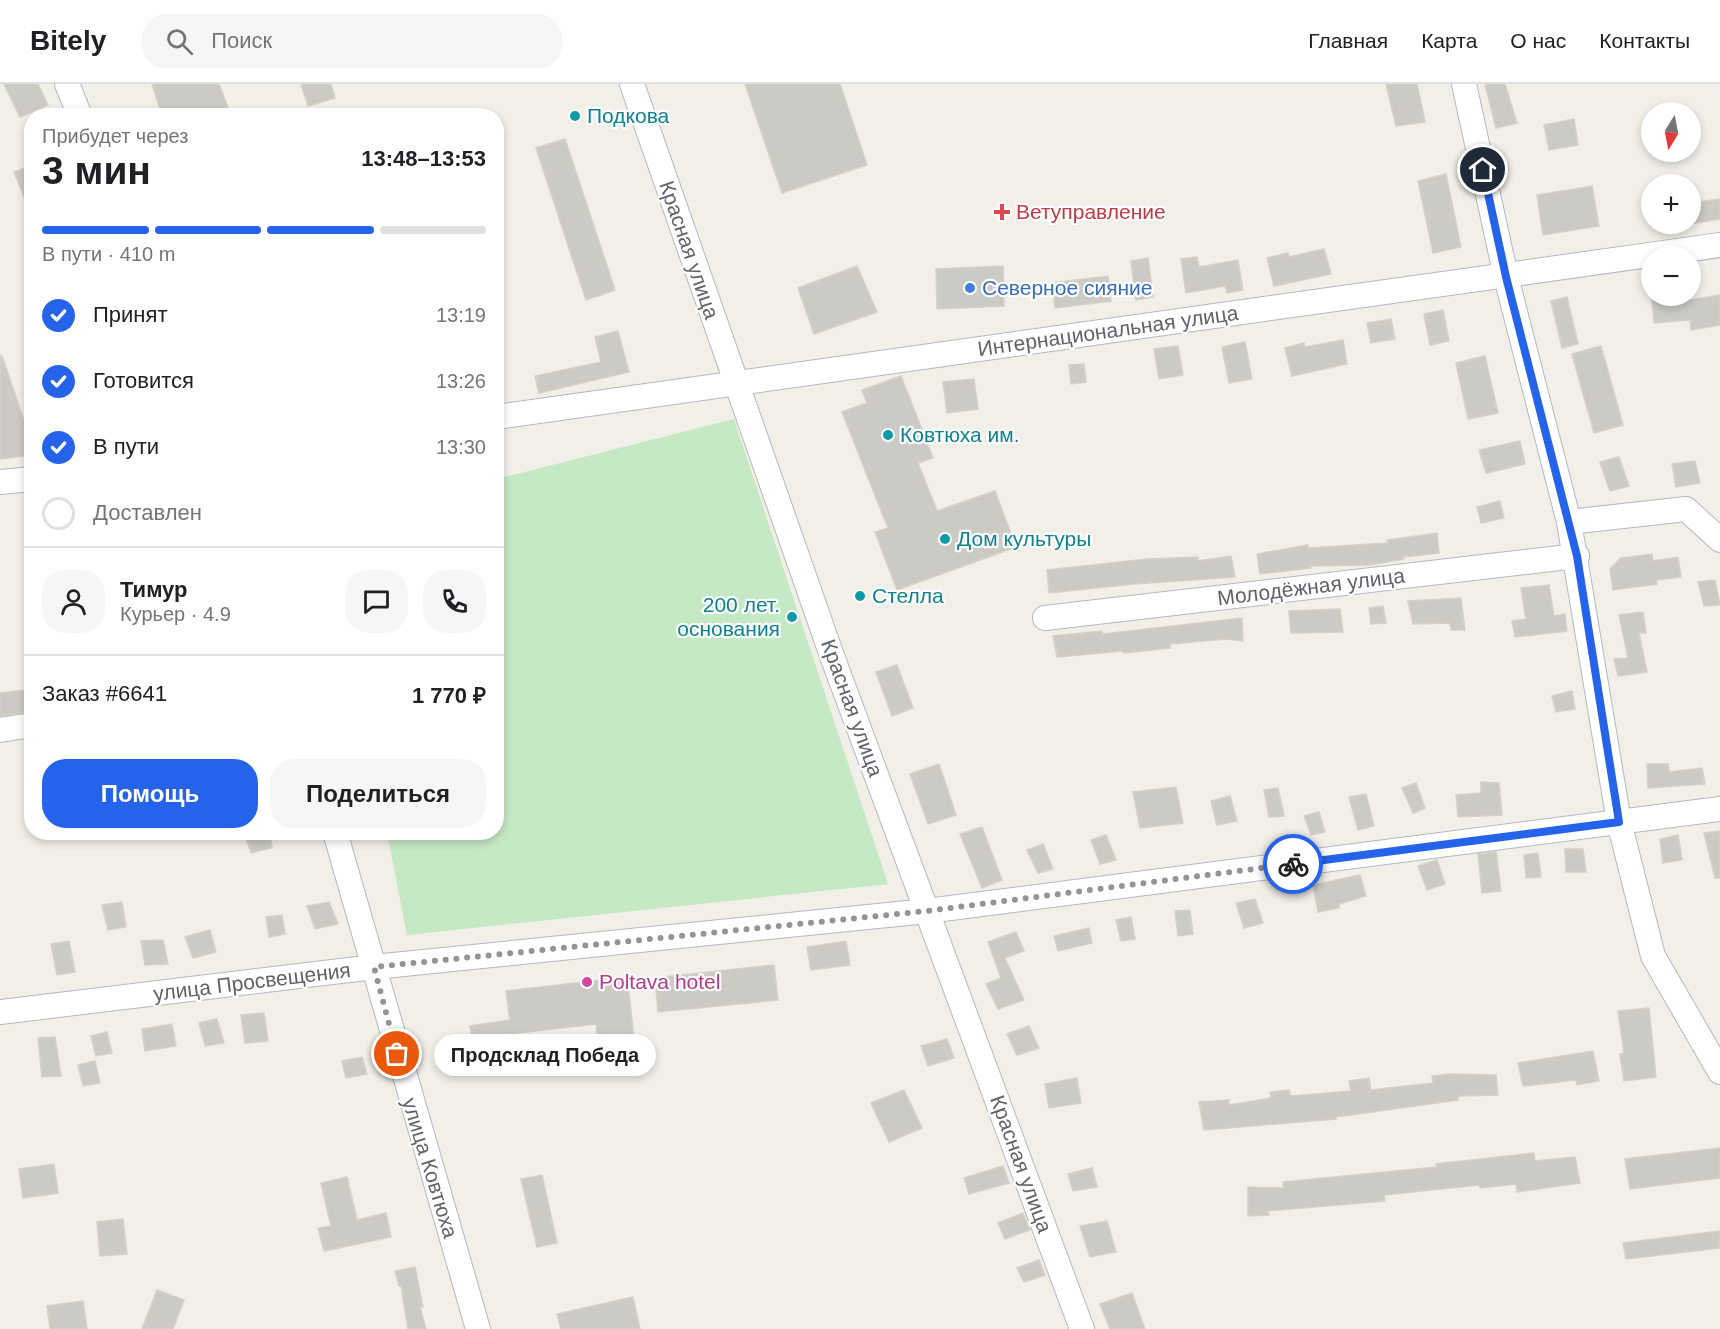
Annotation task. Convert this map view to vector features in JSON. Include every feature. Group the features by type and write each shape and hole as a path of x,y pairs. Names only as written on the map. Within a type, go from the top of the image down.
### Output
{"street":[{"path":"67,84 77,108"},
{"name":"Красная улица","path":"632,84 734,382 1082,1329"},
{"path":"1464,84 1506,277 1577,556 1619,822 1653,956 1720,1072"},
{"name":"Интернациональная улица","path":"504,416 734,382 1506,277 1720,245"},
{"path":"0,482 24,479"},
{"path":"1569,522 1686,509 1720,540"},
{"name":"Молодёжная улица","path":"1045,618 1577,556"},
{"path":"0,730 24,726"},
{"name":"улица Просвещения","path":"0,1012 374,967 927,911 1720,809"},
{"name":"улица Ковтюха","path":"337,840 478,1329"}],"green space":[{"path":"734,419 888,884 407,935 388,840 504,840 504,477"}],"building":[{"path":"4,84 38,84 48,105 41,108 24,108 24,115 20,117"},
{"path":"152,84 219,84 228,108 160,108"},
{"path":"301,84 331,84 335,98 308,106"},
{"path":"745,84 840,84 867,165 782,193"},
{"path":"1386,84 1417,84 1425,122 1396,126"},
{"path":"1485,84 1505,84 1517,123 1496,128"},
{"path":"1574,119 1578,145 1549,150 1544,125"},
{"path":"565,139 615,290 586,300 536,148"},
{"path":"24,168 24,197 14,172"},
{"path":"1446,174 1461,247 1433,253 1418,181"},
{"path":"1592,186 1599,226 1543,235 1537,195"},
{"path":"1720,199 1720,219 1701,222 1701,202"},
{"path":"1324,249 1331,274 1274,286 1267,258 1288,253 1289,257"},
{"path":"1197,257 1199,267 1238,260 1243,290 1227,293 1225,286 1186,293 1181,259"},
{"path":"1148,258 1153,297 1136,300 1131,261"},
{"path":"857,266 877,312 814,334 798,288"},
{"name":"Северное сияние","path":"1003,266 1004,306 937,309 936,269"},
{"path":"1108,276 1111,301 1055,308 1052,283"},
{"path":"1720,295 1720,325 1691,330 1690,320 1654,323 1653,306 1701,306 1701,298"},
{"path":"1567,297 1578,344 1562,348 1551,301"},
{"path":"1443,310 1449,341 1430,345 1424,314"},
{"path":"1391,319 1395,339 1371,343 1367,323"},
{"path":"618,331 629,372 539,393 535,376 601,362 595,337"},
{"path":"1343,340 1347,364 1292,376 1285,348 1304,343 1305,347"},
{"path":"1245,342 1252,379 1229,383 1222,347"},
{"path":"1178,346 1183,375 1159,379 1154,349"},
{"path":"1601,346 1623,425 1594,433 1572,354"},
{"path":"0,356 2,356 24,421 24,456 0,459"},
{"path":"1485,356 1498,413 1468,419 1456,363"},
{"path":"1084,364 1086,382 1071,384 1069,365"},
{"path":"901,376 933,458 918,463 937,511 995,491 1016,547 897,590 875,532 888,528 842,412 867,403 862,390"},
{"path":"974,379 978,409 947,413 943,382"},
{"path":"1520,441 1525,464 1486,473 1479,450"},
{"path":"1619,457 1629,486 1610,491 1600,462"},
{"path":"1695,461 1700,483 1676,487 1672,464"},
{"path":"1500,501 1504,518 1481,523 1477,507"},
{"path":"1437,533 1439,553 1403,557 1404,559 1370,565 1310,566 1311,568 1260,574 1257,554 1308,545 1308,548 1388,543 1387,540"},
{"path":"1652,554 1653,561 1678,557 1681,577 1656,580 1657,584 1613,590 1610,569 1621,558"},
{"path":"1231,556 1235,577 1049,593 1047,570 1147,559 1198,557 1198,561"},
{"path":"1715,580 1720,605 1704,606 1698,582"},
{"path":"1549,585 1554,616 1565,614 1567,631 1515,637 1512,621 1526,619 1521,588"},
{"path":"1461,598 1465,630 1451,630 1450,623 1413,624 1408,601"},
{"path":"1383,606 1386,623 1371,624 1369,608"},
{"path":"1340,609 1343,632 1291,633 1289,611"},
{"path":"1643,612 1646,633 1639,633 1647,672 1618,676 1614,659 1628,658 1619,615"},
{"path":"1242,618 1243,641 1226,639 1170,644 1170,648 1124,653 1123,651 1057,657 1053,636 1102,631 1103,634"},
{"path":"897,665 913,708 892,716 876,672"},
{"path":"24,690 24,712 0,716 0,693"},
{"path":"1572,691 1575,709 1556,712 1552,696"},
{"path":"939,764 956,815 928,824 910,774"},
{"path":"1647,764 1668,764 1669,772 1702,768 1705,784 1648,788"},
{"path":"1481,782 1499,783 1502,815 1458,817 1456,795 1481,793"},
{"path":"1416,783 1425,808 1413,813 1402,788"},
{"path":"1176,787 1183,823 1140,828 1133,792"},
{"path":"1278,788 1284,816 1269,817 1264,790"},
{"path":"1366,794 1374,826 1358,830 1349,797"},
{"path":"1230,796 1237,821 1217,825 1211,801"},
{"path":"1319,812 1325,832 1311,835 1304,816"},
{"path":"982,827 1002,880 982,888 960,834"},
{"path":"1720,831 1720,878 1715,878 1704,833"},
{"path":"1106,835 1116,860 1100,864 1091,840"},
{"path":"1678,835 1682,860 1663,863 1660,839"},
{"path":"247,840 271,840 272,848 251,853"},
{"path":"1043,844 1053,869 1038,873 1027,850"},
{"path":"1565,849 1583,849 1586,872 1566,872"},
{"path":"1496,852 1501,891 1482,893 1478,854"},
{"path":"1538,853 1541,877 1526,878 1524,855"},
{"path":"1437,860 1445,884 1427,890 1418,866"},
{"path":"1360,875 1366,896 1339,904 1339,908 1318,912 1313,885"},
{"path":"1255,899 1263,923 1244,928 1236,903"},
{"path":"122,902 126,927 108,930 102,905"},
{"path":"329,902 338,924 315,929 307,906"},
{"path":"1190,910 1193,934 1178,936 1175,911"},
{"path":"282,915 285,934 269,937 266,917"},
{"path":"1131,917 1135,939 1121,941 1116,920"},
{"path":"1089,928 1092,943 1058,951 1054,936"},
{"path":"210,930 216,952 193,958 185,937"},
{"path":"1016,932 1024,951 1005,958 1024,1000 998,1009 986,984 1001,978 988,942"},
{"path":"163,940 168,964 145,965 141,941"},
{"path":"69,941 75,972 57,975 51,944"},
{"path":"846,941 850,965 811,970 807,947"},
{"path":"774,965 778,1000 658,1012 655,978"},
{"path":"627,977 636,1055 600,1059 596,1024 502,1035 505,1055 475,1059 470,1026 510,1020 506,991"},
{"path":"1649,1008 1656,1077 1624,1081 1620,1054 1624,1053 1618,1011"},
{"path":"264,1013 268,1041 245,1043 241,1015"},
{"path":"217,1019 224,1043 205,1046 199,1023"},
{"path":"172,1024 176,1046 145,1051 142,1029"},
{"path":"1029,1026 1039,1048 1017,1055 1007,1034"},
{"path":"107,1032 112,1053 96,1056 91,1036"},
{"path":"55,1037 61,1076 42,1077 38,1038"},
{"path":"947,1039 954,1058 928,1066 921,1046"},
{"path":"1593,1051 1599,1081 1577,1085 1576,1080 1523,1086 1518,1063"},
{"path":"362,1057 367,1074 346,1078 342,1061"},
{"path":"95,1061 100,1083 83,1086 78,1065"},
{"path":"1496,1075 1498,1095 1458,1096 1458,1100 1336,1117 1336,1119 1204,1130 1199,1102 1229,1100 1229,1105 1271,1098 1270,1092 1289,1090 1291,1096 1351,1091 1349,1081 1369,1078 1371,1090 1433,1083 1432,1076"},
{"path":"1077,1078 1081,1103 1049,1108 1045,1084"},
{"path":"904,1090 922,1128 889,1142 871,1103"},
{"path":"1720,1148 1720,1178 1630,1189 1625,1159"},
{"path":"1534,1153 1535,1161 1575,1157 1580,1183 1517,1192 1516,1184 1480,1188 1479,1185 1384,1195 1385,1201 1268,1211 1269,1215 1248,1216 1248,1187 1284,1188 1283,1182 1437,1167 1436,1164"},
{"path":"54,1164 58,1193 23,1198 19,1169"},
{"path":"1003,1166 1009,1183 969,1194 964,1178"},
{"path":"1092,1168 1097,1187 1073,1191 1068,1174"},
{"path":"542,1175 557,1243 537,1247 521,1179"},
{"path":"347,1177 357,1220 386,1213 391,1237 324,1251 318,1228 331,1226 321,1183"},
{"path":"1023,1213 1030,1230 1005,1239 998,1223"},
{"path":"123,1219 127,1254 100,1256 97,1222"},
{"path":"1107,1221 1116,1252 1090,1257 1080,1226"},
{"path":"1720,1231 1720,1248 1626,1259 1623,1243"},
{"path":"1039,1260 1045,1275 1024,1282 1017,1268"},
{"path":"415,1267 423,1307 420,1307 426,1329 408,1329 401,1286 399,1286 395,1271"},
{"path":"157,1290 184,1300 173,1329 142,1329"},
{"path":"1132,1293 1145,1329 1110,1329 1100,1304"},
{"path":"633,1297 640,1329 561,1329 557,1314"},
{"path":"83,1301 87,1329 50,1329 47,1306"}],"way so far":[{"path":"397,1054 374,967 927,911 1293,864"}],"place":[{"name":"Подкова","path":"575,116"},
{"name":"Ветуправление","path":"1002,212"},
{"name":"Северное сияние","path":"970,288"},
{"name":"Ковтюха им.","path":"888,435"},
{"name":"Дом культуры","path":"945,539"},
{"name":"Стелла","path":"860,596"},
{"name":"200 лет. основания","path":"792,617"},
{"name":"Poltava hotel","path":"587,982"},
{"name":"Продсклад Победа","path":"397,1054"}],"route":[{"path":"1293,864 1619,822 1577,556 1506,277 1483,170"}]}
